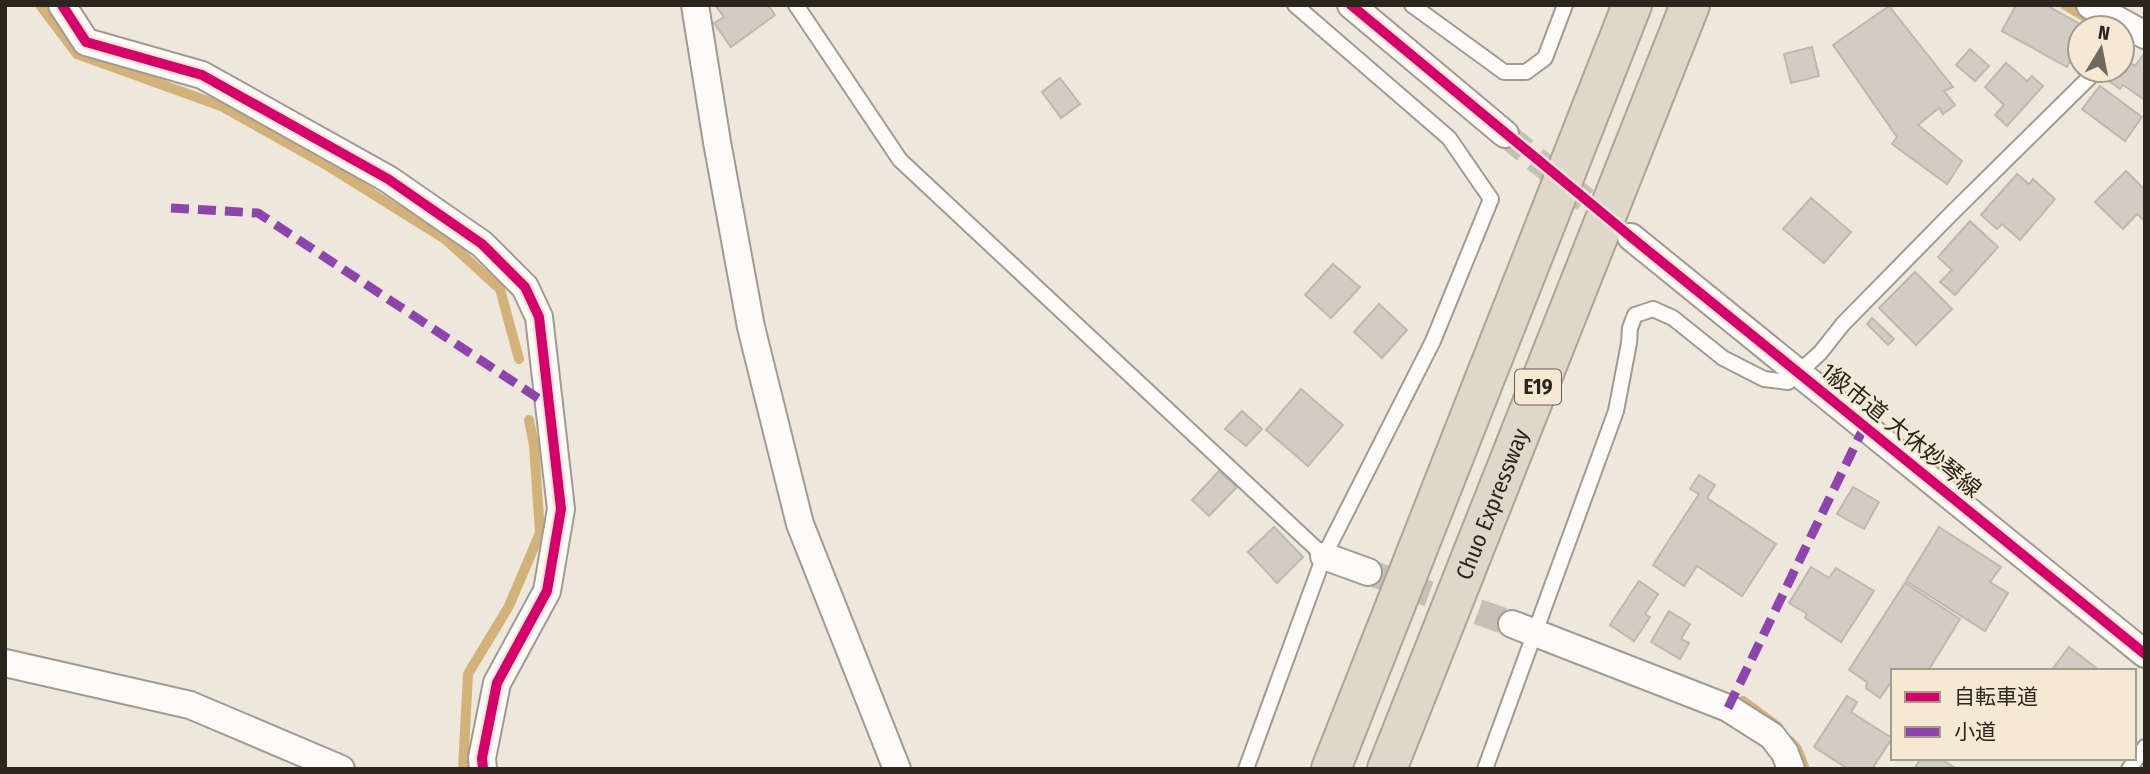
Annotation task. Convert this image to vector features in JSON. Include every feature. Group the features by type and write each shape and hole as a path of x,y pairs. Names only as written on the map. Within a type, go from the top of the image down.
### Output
{"highway":[{"name":"E19","path":"1331,769 1632,5"},
{"name":"Chuo Expressway","path":"1387,769 1690,5"}],"street":[{"path":"61,5 86,42 202,75 388,179 482,244 526,287 539,317 561,509 547,591 496,683 482,758 483,769"},
{"path":"695,5 751,327 800,524 897,769"},
{"path":"1351,5 1505,134"},
{"name":"1級市道 大休妙琴線","path":"1631,237 2145,654"},
{"path":"1324,556 1368,572"},
{"path":"1522,628 1728,708 1772,736 1786,753 1791,769"},
{"path":"5,663 190,705 341,769"}],"lane":[{"path":"796,5 900,160 1324,556"},
{"path":"1246,769 1324,556 1433,341 1491,199 1449,138 1295,5"},
{"path":"1412,5 1504,72 1526,72 1545,58 1565,5"},
{"path":"1485,769 1522,628 1574,529 1616,411 1630,328 1635,315 1653,309 1673,318 1723,358 1764,379 1788,382 1799,374 1951,214 2083,84"}],"building":[{"path":"715,5 768,5 775,15 731,47 714,23 724,17"},
{"path":"2016,5 2046,5 2066,16 2066,66 2002,31"},
{"path":"1889,6 1953,87 1944,91 1955,105 1943,114 1939,108 1918,125 1962,161 1947,184 1892,144 1897,137 1833,45"},
{"path":"1812,47 1819,76 1791,83 1784,54"},
{"path":"1970,49 1989,66 1975,81 1956,65"},
{"path":"2143,55 2145,56 2145,100 2123,85 2120,89 2113,84 2136,84 2136,65"},
{"path":"2006,63 2027,81 2032,76 2043,86 2007,126 1995,115 2004,105 1985,87"},
{"path":"1060,78 1080,104 1061,118 1042,92"},
{"path":"2100,86 2142,117 2125,141 2082,109"},
{"path":"2126,171 2145,190 2145,221 2137,214 2123,229 2095,202"},
{"path":"2017,174 2029,184 2033,179 2055,199 2020,240 2002,224 1997,229 1981,215"},
{"path":"1811,198 1851,232 1824,263 1783,229"},
{"path":"1970,221 1998,247 1955,295 1940,282 1952,270 1938,257"},
{"path":"1333,264 1360,287 1331,318 1305,295"},
{"path":"1915,272 1952,309 1916,345 1879,308"},
{"path":"1379,304 1407,330 1382,358 1354,332"},
{"path":"1872,318 1894,339 1888,345 1867,324"},
{"path":"1301,389 1343,425 1308,466 1266,430"},
{"path":"1242,411 1262,429 1246,446 1225,429"},
{"path":"1219,471 1237,487 1209,516 1192,500"},
{"path":"1699,475 1715,485 1707,498 1776,544 1742,596 1697,566 1684,586 1653,565 1699,494 1690,489"},
{"path":"1853,487 1879,502 1864,529 1837,514"},
{"path":"1274,527 1303,557 1277,583 1248,552"},
{"path":"1939,527 2001,567 1990,582 2008,593 1985,631 1906,581"},
{"path":"1811,567 1829,578 1836,568 1874,591 1841,642 1805,618 1807,614 1789,603"},
{"path":"1639,581 1658,594 1645,614 1650,617 1634,641 1610,625"},
{"path":"1905,583 1960,619 1929,669 1891,669 1891,682 1880,698 1866,688 1867,682 1849,670"},
{"path":"1669,611 1690,624 1681,639 1689,643 1680,659 1651,642"},
{"path":"2069,647 2097,669 2052,669"},
{"path":"1847,696 1857,702 1851,712 1891,737 1872,769 1848,769 1814,747"},
{"path":"1920,760 1942,760 1957,769 1914,769"}],"waterway":[{"path":"40,5 77,54 221,106 328,166 445,239 500,289 519,359"},
{"path":"2065,5 2080,14"},
{"path":"463,769 468,674 509,606 540,533 534,445 529,420"},
{"path":"1743,701 1777,726"},
{"path":"1790,741 1797,749 1805,769"}],"tunnel":[{"path":"1505,134 1617,226"},
{"path":"1368,572 1512,624"}],"marked path":[{"path":"171,208 258,213 550,406"},
{"path":"1728,708 1864,427"}],"cycle path":[{"path":"62,5 86,42 202,75 388,179 482,244 525,287 539,317 561,509 547,591 497,683 482,758 483,769"},
{"path":"1351,5 1631,237 2145,654"}]}
